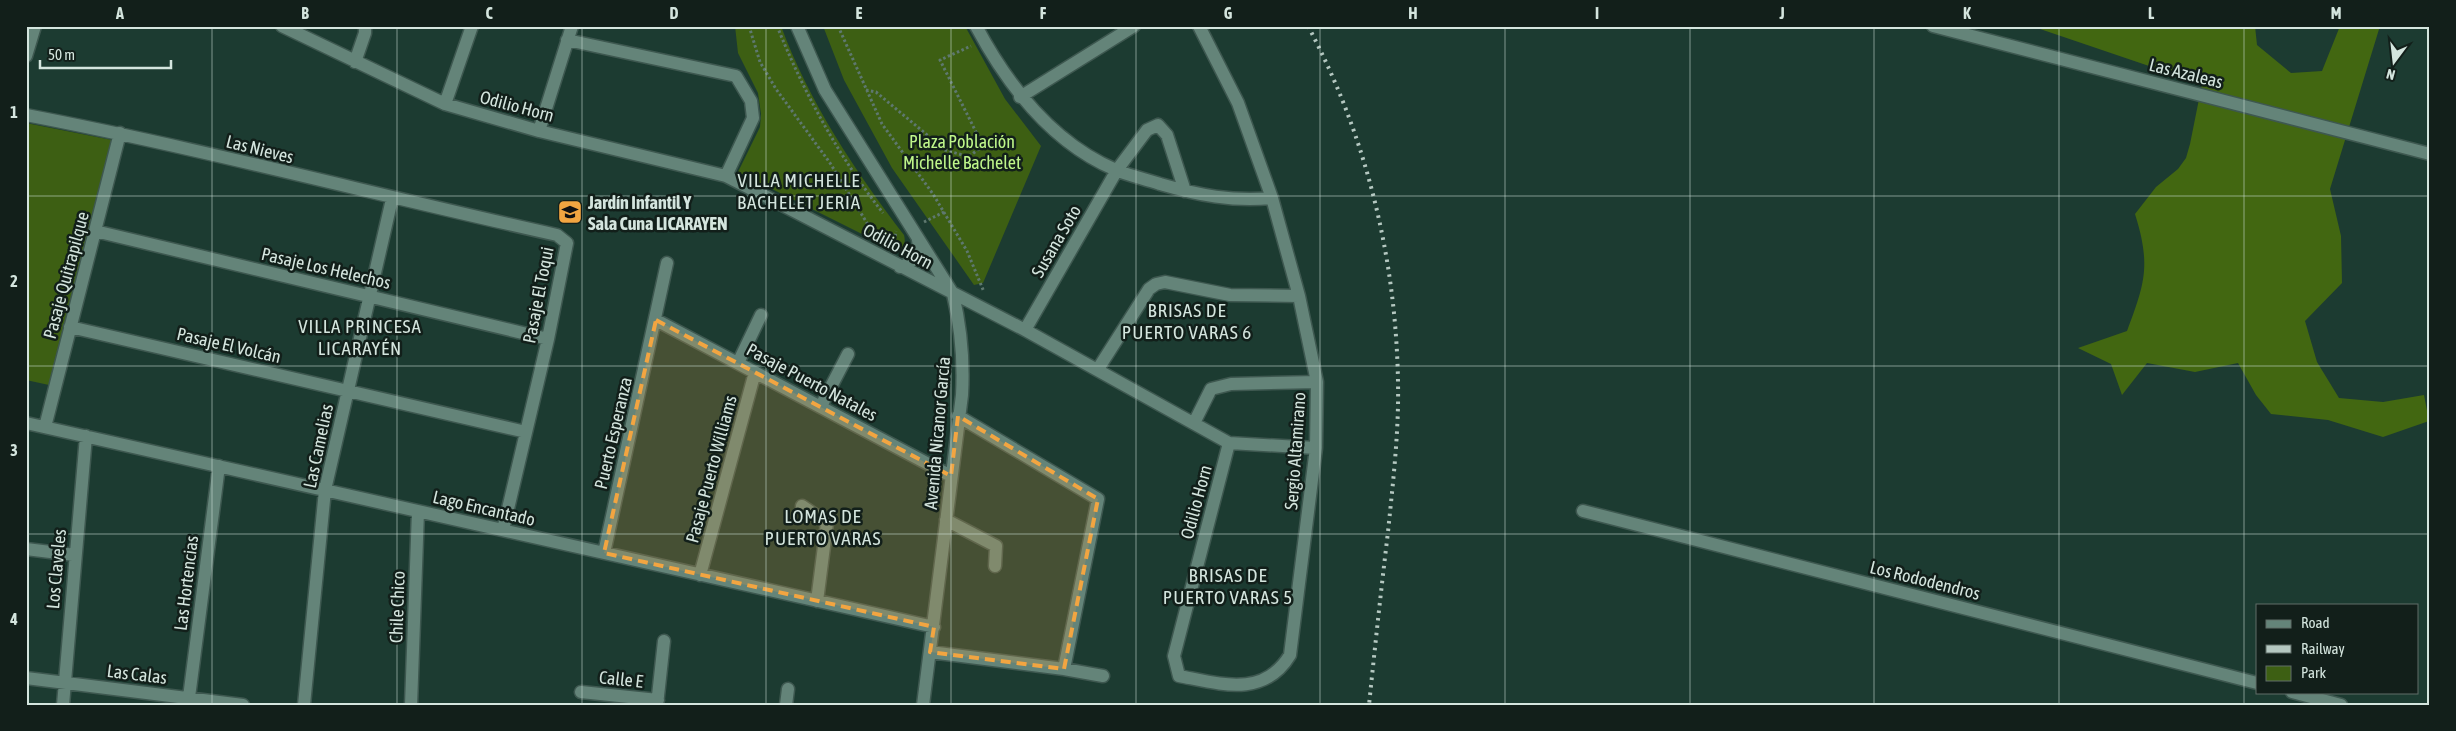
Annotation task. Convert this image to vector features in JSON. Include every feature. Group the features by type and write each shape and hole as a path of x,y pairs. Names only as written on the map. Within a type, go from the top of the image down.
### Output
{"street":[{"path":"26,56 35,26"},
{"name":"Odilio Horn","path":"282,26 445,104 539,131 726,176 1025,330 1229,443 1174,656 1180,676"},
{"path":"356,62 365,33 365,26"},
{"path":"445,104 472,26"},
{"path":"539,131 572,26"},
{"name":"Avenida Nicanor García","path":"797,26 825,90 953,294 963,352 963,373 934,628 923,705"},
{"path":"976,26 995,63 1020,97 1065,138 1116,170 1184,191 1222,199 1272,198"},
{"path":"1020,97 1134,26"},
{"name":"Sergio Altamirano","path":"1180,676 1233,686 1266,680 1281,670 1290,655 1316,448 1317,382 1299,296 1272,198 1238,103 1199,26"},
{"name":"Las Azaleas","path":"1933,26 2430,154"},
{"path":"567,40 736,76 750,101 753,118 726,176"},
{"name":"Las Nieves","path":"26,115 120,133 392,199"},
{"name":"Susana Soto","path":"1025,330 1116,170 1147,130 1158,125 1167,135 1184,191"},
{"name":"Pasaje Quitrapilque","path":"45,427 120,133"},
{"name":"Las Camelias","path":"304,705 325,490 392,199"},
{"name":"Pasaje El Toqui","path":"392,199 557,235 567,243 548,339 503,530"},
{"name":"Pasaje Los Helechos","path":"96,231 548,339"},
{"path":"900,267 916,257 919,246 918,240"},
{"name":"Puerto Esperanza","path":"604,553 667,263"},
{"path":"1098,369 1149,289 1156,284 1165,282 1230,295 1299,296"},
{"path":"738,363 761,315"},
{"name":"Pasaje Puerto Natales","path":"656,320 951,476"},
{"name":"Pasaje El Volcán","path":"70,327 526,432"},
{"path":"821,406 848,354"},
{"name":"Pasaje Puerto Williams","path":"700,575 755,372"},
{"path":"1194,422 1211,389 1231,384 1317,382"},
{"path":"958,416 1098,499 1064,669"},
{"name":"Lago Encantado","path":"26,423 934,628"},
{"name":"Los Claveles","path":"63,705 86,436"},
{"path":"1229,443 1316,448"},
{"name":"Las Hortencias","path":"189,702 219,466"},
{"path":"802,506 826,523 817,601"},
{"name":"Chile Chico","path":"411,705 418,511"},
{"name":"Los Rododendros","path":"1583,511 2256,683"},
{"path":"946,520 996,546 994,566"},
{"path":"26,549 75,555"},
{"path":"658,702 664,641"},
{"path":"930,652 1104,676"},
{"name":"Las Calas","path":"26,678 189,702 243,705"},
{"path":"786,705 788,688"},
{"name":"Calle E","path":"581,692 658,702"},
{"path":"2300,694 2341,705"}],"path":[{"path":"749,26 760,62 776,89 830,163 867,223 880,256"},
{"path":"777,26 804,87 832,139 862,186 884,215"},
{"path":"838,26 882,124 933,194 967,251 986,297 988,312"},
{"path":"865,89 876,92 945,150 966,156 971,155 980,148 981,142 940,60 983,40"},
{"path":"883,243 892,241 895,237 897,232 893,227"}],"highlighted area":[{"path":"656,320 951,476 958,416 1098,499 1064,669 930,652 934,627 604,553"}],"green space":[{"name":"Plaza Población Michelle Bachelet","path":"735,26 781,26 792,54 819,109 851,161 904,235 904,245 898,252 738,172 760,127 761,114 758,93 738,53"},
{"name":"Plaza Población Michelle Bachelet","path":"823,26 965,26 1005,99 1041,146 983,283 974,285 892,168 844,80"},
{"path":"2031,26 2255,26 2257,45 2291,73 2322,71 2340,26 2380,26 2330,189 2341,236 2342,283 2305,321 2317,362 2339,398 2383,402 2424,395 2429,421 2383,437 2328,420 2271,414 2256,395 2238,363 2195,372 2147,363 2122,395 2111,364 2078,348 2127,331 2138,300 2144,274 2143,247 2135,214 2156,187 2178,169 2186,158 2202,84"},
{"path":"26,123 112,140 49,385 26,380"}],"railway":[{"path":"1308,26 1346,110 1374,198 1384,244 1396,336 1398,420 1369,705"}],"place":[{"name":"Jardín Infantil Y Sala Cuna LICARAYEN","path":"570,212"}],"district":[{"name":"VILLA MICHELLE BACHELET JERIA","path":"799,191"},
{"name":"BRISAS DE PUERTO VARAS 6","path":"1187,321"},
{"name":"VILLA PRINCESA LICARAYÉN","path":"360,337"},
{"name":"LOMAS DE PUERTO VARAS","path":"823,527"},
{"name":"BRISAS DE PUERTO VARAS 5","path":"1228,586"}]}
